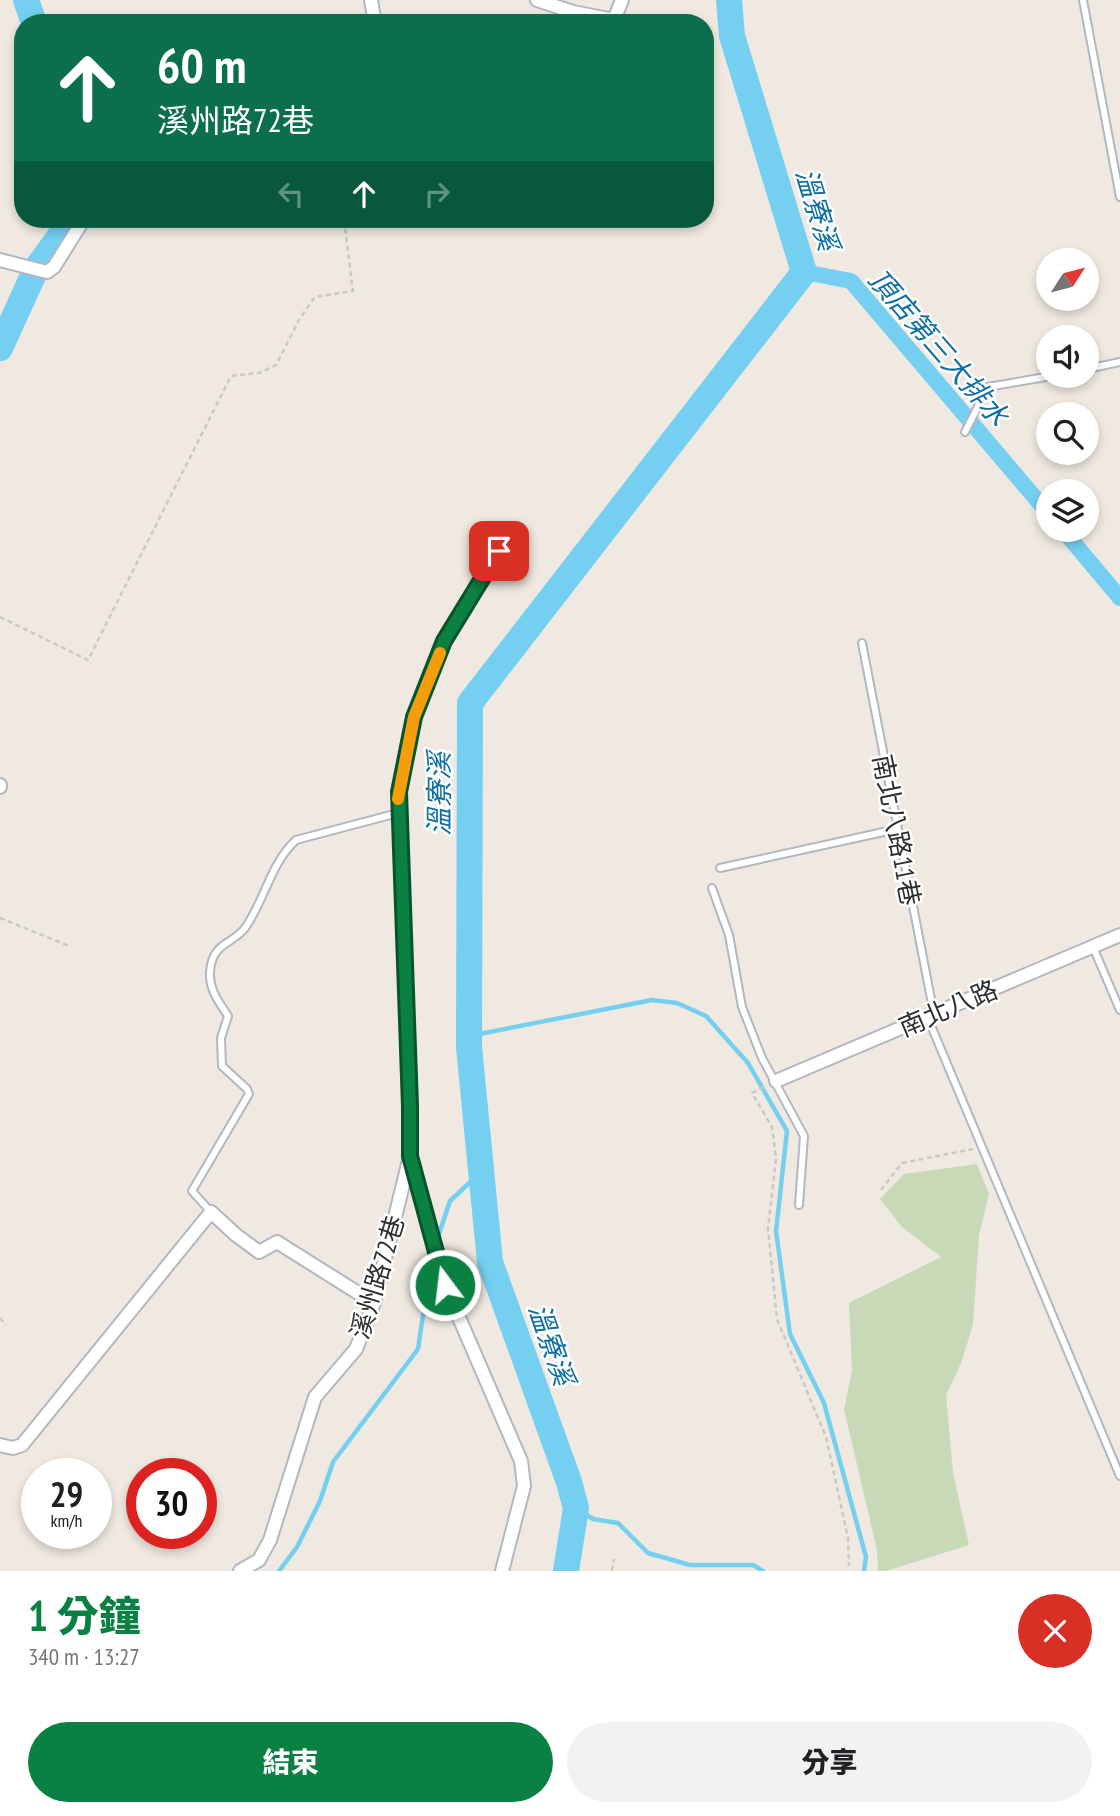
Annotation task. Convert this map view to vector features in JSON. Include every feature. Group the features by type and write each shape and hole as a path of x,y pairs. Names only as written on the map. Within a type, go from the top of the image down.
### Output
{"street":[{"path":"537,0 583,14"},
{"path":"0,260 47,272 54,267 78,228"},
{"name":"溪州路72巷","path":"240,1571 260,1560 270,1540 315,1397 356,1349 374,1303 410,1156 399,792 414,717 444,641 499,551"},
{"name":"南北八路","path":"776,1081 1120,935"},
{"path":"410,1156 445,1285 521,1461 524,1486 502,1571"},
{"path":"0,1445 13,1448 22,1445 211,1212 260,1252 277,1242 374,1303"}],"lane":[{"path":"1083,0 1120,197"},
{"path":"1099,366 1120,362"},
{"path":"965,432 988,387 1036,379"},
{"name":"南北八路11巷","path":"862,643 932,1004 927,1016"},
{"path":"211,1212 192,1191 249,1094 247,1088 222,1066 221,1038 228,1016 211,989 210,970 219,947 244,930 283,852 296,840 398,813"},
{"path":"720,868 897,829"},
{"path":"712,888 729,935 742,1007 762,1058 804,1136 799,1205"},
{"path":"1093,947 1120,1010"},
{"path":"927,1016 1120,1476"}],"path":[{"path":"0,617 88,660 231,376 259,373 276,365 300,318 315,297 353,290 345,228"},
{"path":"0,918 69,946"},
{"path":"759,1089 752,1093 772,1127 776,1158 768,1229 777,1319 827,1437 848,1538 849,1566"},
{"path":"881,1190 902,1163 983,1147"},
{"path":"0,1318 6,1325"},
{"path":"612,1571 614,1559"}],"green space":[{"path":"977,1164 989,1194 979,1235 973,1325 961,1363 946,1395 953,1473 969,1545 886,1571 878,1571 877,1550 844,1409 852,1371 849,1303 941,1257 902,1227 880,1199 904,1174"}],"waterway":[{"path":"26,0 31,14"},
{"name":"溫寮溪","path":"566,1571 576,1508 490,1262 469,1047 470,703 804,272 732,36 729,0"},
{"path":"0,348 36,269 66,228"},
{"name":"頂店第三大排水","path":"804,272 851,281 1036,499"},
{"name":"頂店第三大排水","path":"1073,542 1120,598"},
{"path":"469,1036 652,1000 677,1003 706,1016 748,1063 787,1131 776,1231 790,1334 824,1403 866,1557 864,1571"},
{"path":"437,1240 450,1201 481,1172"},
{"path":"279,1571 297,1547 320,1501 333,1462 418,1349 432,1255"},
{"path":"576,1508 593,1519 618,1523 648,1553 690,1565 753,1565 763,1571"}],"slow traffic":[{"path":"398,799 414,717 440,653"}],"route":[{"path":"445,1285 410,1156 399,792 414,717 444,641 499,551"}]}
